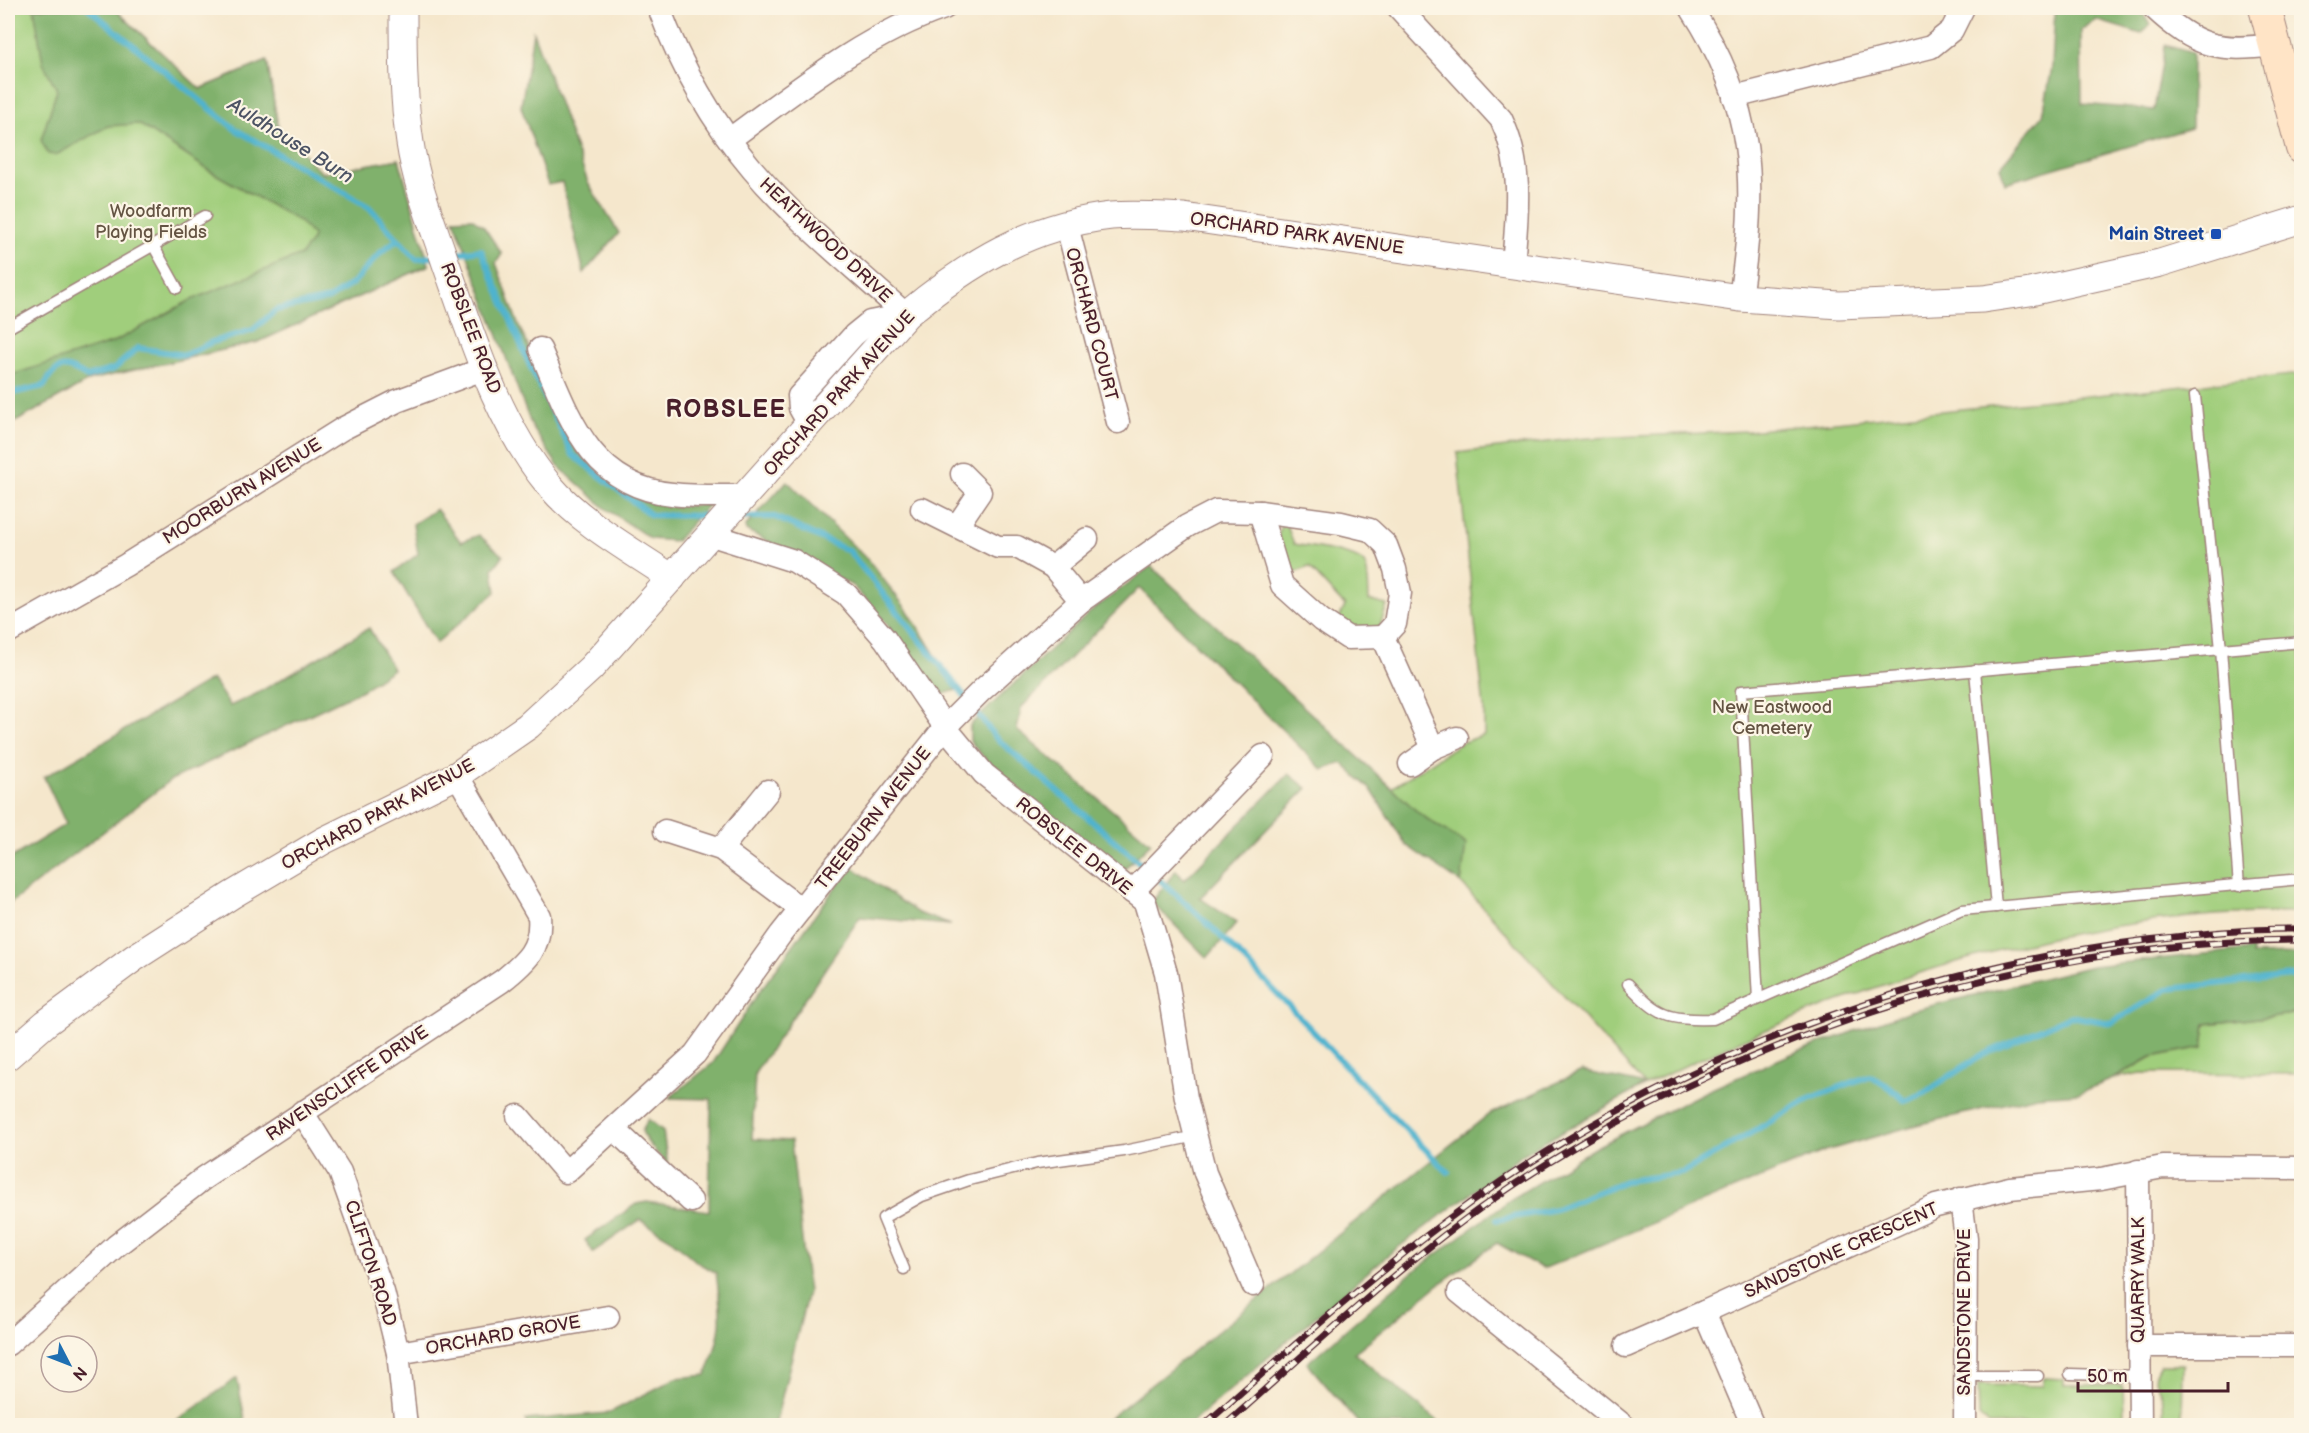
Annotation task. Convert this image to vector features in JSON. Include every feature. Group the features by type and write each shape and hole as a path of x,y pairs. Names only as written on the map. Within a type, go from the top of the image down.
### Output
{"main road":[{"path":"2265,8 2301,148"}],"street":[{"name":"ROBSLEE ROAD","path":"403,8 403,95 410,146 443,256 509,424 530,460 551,487 580,514 672,579"},
{"name":"HEATHWOOD DRIVE","path":"659,8 670,39 692,81 752,168 779,198 906,315"},
{"path":"730,139 835,64 894,28 944,8"},
{"path":"1399,8 1501,119 1511,142 1518,181 1513,265"},
{"path":"1691,8 1724,68 1748,148 1751,178 1749,240 1740,298"},
{"path":"1734,97 1931,47 1952,30 1963,8"},
{"path":"2154,8 2174,26 2212,46 2236,50 2274,45"},
{"name":"ORCHARD PARK AVENUE","path":"8,1056 45,1023 134,958 232,895 323,841 457,775 528,726 591,668 906,315 961,270 992,252 1033,235 1110,216 1184,216 1740,298 1839,306 1983,299 2089,281 2170,260 2301,219"},
{"name":"ORCHARD COURT","path":"1067,226 1119,422"},
{"name":"ROBSLEE DRIVE","path":"540,349 574,430 596,458 625,480 650,490 671,494 729,516 846,594 885,639 945,728 984,774 1145,902 1166,972 1186,1098 1205,1173 1253,1285"},
{"name":"MOORBURN AVENUE","path":"8,632 126,565 342,429 397,401 486,368"},
{"path":"957,526 980,492 962,474"},
{"path":"922,509 998,547 1017,547 1053,567 1081,601"},
{"name":"TREEBURN AVENUE","path":"518,1116 566,1172 695,1054 801,909 945,728 1081,601 1187,526 1216,511 1260,512 1341,523 1370,530 1386,545 1395,569 1400,593 1395,624 1383,637"},
{"path":"1260,512 1282,585 1321,620 1348,638 1383,637 1433,748"},
{"path":"1053,567 1087,539"},
{"path":"1410,764 1433,748 1457,738"},
{"path":"1132,892 1263,756"},
{"name":"RAVENSCLIFFE DRIVE","path":"8,1344 116,1246 204,1178 502,981 526,962 540,935 539,916 457,775"},
{"path":"721,849 768,791"},
{"path":"665,831 721,849 801,909"},
{"name":"CLIFTON ROAD","path":"302,1112 340,1172 383,1292 398,1353 406,1425"},
{"path":"614,1129 691,1201"},
{"name":"SANDSTONE CRESCENT","path":"1626,1346 1936,1206 1962,1199 2010,1188 2101,1179 2163,1167 2301,1168"},
{"name":"QUARRY WALK","path":"2138,1172 2140,1425"},
{"name":"SANDSTONE DRIVE","path":"1962,1199 1966,1239 1965,1425"},
{"path":"1459,1292 1624,1425"},
{"path":"1704,1312 1753,1425"},
{"name":"ORCHARD GROVE","path":"398,1353 608,1317"},
{"path":"2139,1346 2301,1346"}],"lane":[{"path":"8,328 205,216"},
{"path":"153,245 177,288"},
{"path":"2195,396 2221,649 2239,886"},
{"path":"1758,999 1741,691 2301,642"},
{"path":"1975,670 1996,907"},
{"path":"1628,984 1651,1008 1682,1020 1713,1019 1962,910 2301,879"},
{"path":"904,1269 883,1218 922,1196 969,1180 1037,1164 1124,1151 1196,1136"},
{"path":"2070,1374 2139,1376"},
{"path":"1964,1376 2038,1376"}],"green space":[{"name":"Woodfarm Playing Fields","path":"8,8 95,8 118,12 200,89 267,61 278,127 322,173 399,159 429,265 258,342 90,380 8,426"},
{"path":"34,8 117,8 118,12 200,89 267,61 278,127 322,173 399,159 429,265 258,342 90,380 8,426 8,376 114,342 191,300 301,255 313,235 299,221 210,171 139,124 108,126 56,155 48,154 41,140 57,90 43,63"},
{"path":"2055,8 2138,8 2150,24 2141,34 2096,20 2081,30 2082,104 2154,110 2165,45 2192,53 2191,128 2005,183 2000,167 2043,115 2052,67"},
{"path":"533,32 589,185 619,233 584,273 562,182 548,185 521,107"},
{"path":"472,218 484,227 502,254 496,263 518,324 578,452 611,481 641,500 674,507 709,504 676,541 651,539 605,508 558,466 532,427 454,219"},
{"name":"New Eastwood Cemetery","path":"2301,374 2301,913 2215,915 2130,924 2046,939 1963,960 1801,1015 1645,1085 1461,883 1465,844 1421,815 1391,788 1461,743 1484,735 1484,709 1457,453 1572,439 1748,431"},
{"path":"787,481 870,562 908,611 957,690 934,697 926,691 887,624 853,586 746,530 745,527"},
{"path":"436,509 461,542 479,535 503,556 493,569 496,592 436,643 394,572 418,554 413,524"},
{"path":"1281,526 1287,526 1294,544 1342,553 1364,563 1368,577 1369,601 1387,605 1379,629 1359,634 1338,621 1345,606 1309,567 1291,574 1278,545"},
{"path":"1151,566 1421,815 1466,844 1461,883 1406,845 1372,791 1342,763 1323,770 1139,588 1021,708 1017,730 1151,843 1119,874 986,760 970,741 970,725 1089,613"},
{"path":"369,628 393,669 362,690 171,780 8,905 8,860 66,824 44,777 212,679 230,706 256,694"},
{"path":"1289,774 1307,788 1200,898 1237,923 1207,958 1152,902 1176,870 1184,880"},
{"path":"851,866 918,913 951,925 860,917 755,1073 752,1139 791,1141 808,1292 775,1425 526,1426 526,1420 609,1413 676,1378 706,1375 716,1347 720,1325 716,1273 698,1263 670,1238 640,1220 593,1252 585,1240 636,1204 647,1202 709,1211 711,1099 669,1098 713,1063 759,992"},
{"path":"2252,949 2252,955 2301,954 2301,1013 2206,1024 2203,1047 2151,1057 2115,1078 2079,1093 2037,1096 1909,1127 1825,1151 1543,1269 1497,1243 1438,1285 1354,1353 1443,1425 1360,1425 1307,1363 1410,1274 1511,1199 1596,1147 1707,1091 1789,1055 1910,1011 2092,966"},
{"path":"2301,1013 2301,1074 2141,1073 2115,1078 2152,1057 2203,1047 2206,1024"},
{"path":"1582,1071 1645,1085 1525,1153 1388,1255 1189,1425 1101,1425 1488,1115"},
{"path":"648,1119 663,1131 668,1166 646,1140 642,1131"},
{"path":"2161,1364 2183,1364 2182,1425 2163,1425 2163,1400 2155,1380"},
{"path":"237,1378 246,1425 171,1425"},
{"path":"2044,1378 2064,1379 2064,1385 2123,1385 2124,1416 2121,1422 1989,1425 1979,1416 1978,1385 2043,1386"}],"waterway":[{"name":"Auldhouse Burn","path":"88,8 235,129 369,207 416,259 437,256"},
{"path":"8,394 44,386 58,369 68,368 87,377 114,369 138,348 185,355 212,342 253,330 276,310 329,299 353,283 381,252 398,239"},
{"path":"450,254 481,250 530,366 573,455 651,515 715,516"},
{"path":"738,517 775,517 849,551 967,699"},
{"path":"973,707 995,737 1147,869"},
{"path":"1155,876 1268,984 1448,1172"},
{"path":"1497,1220 1556,1209 1625,1181 1682,1173 1809,1099 1869,1076 1888,1086 1905,1101 1925,1093 1978,1057 2070,1016 2111,1023 2168,989 2302,975"}],"railway":[{"path":"1203,1426 1367,1283 1470,1203 1546,1152 1625,1107 1708,1066 1792,1030 1879,999 1967,974 2057,954 2147,940 2243,930 2302,929"},
{"path":"1224,1426 1420,1254 1489,1202 1578,1145 1674,1093 1773,1048 1876,1011 1982,980 2089,958 2196,945 2302,940"}],"place":[{"name":"Main Street","path":"2216,234"}],"district":[{"name":"ROBSLEE","path":"726,409"}]}
